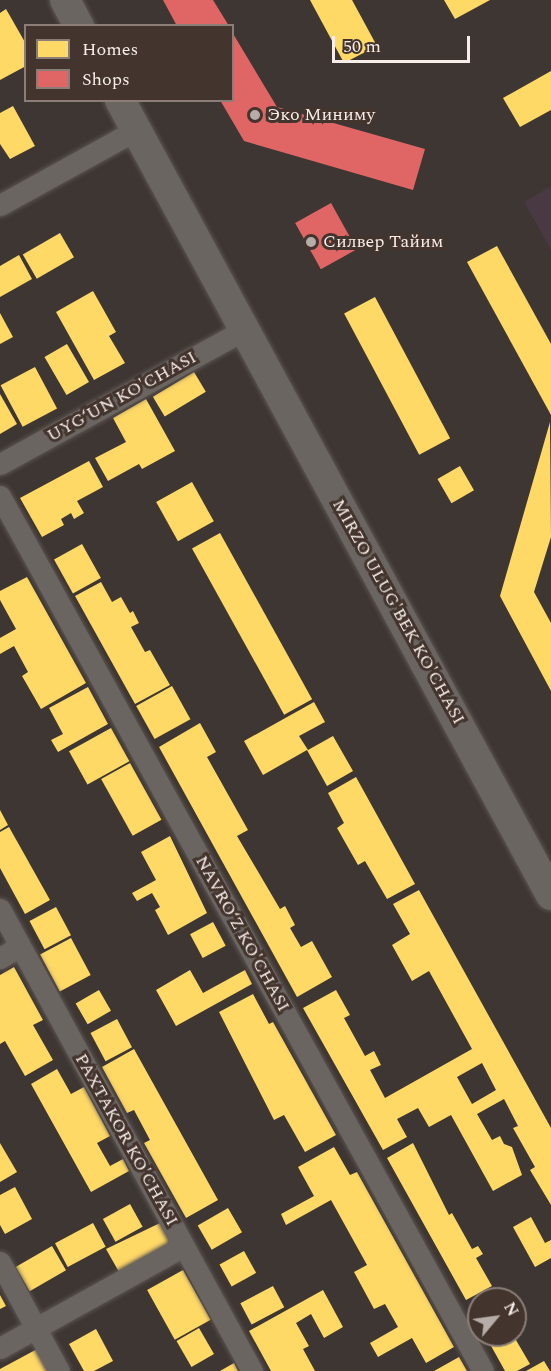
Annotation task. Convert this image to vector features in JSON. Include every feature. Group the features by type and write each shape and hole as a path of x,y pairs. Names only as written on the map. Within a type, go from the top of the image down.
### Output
{"main road":[{"path":"65,0 78,24"},
{"name":"MIRZO ULUG'BEK KO'CHASI","path":"121,102 551,894"}],"street":[{"path":"0,205 136,130"},
{"name":"UYG‘UN KO'CHASI","path":"0,464 244,330"},
{"name":"NAVRO‘Z KO'CHASI","path":"0,496 483,1371"},
{"name":"PAXTAKOR KO'CHASI","path":"0,909 252,1371"},
{"path":"0,957 20,946"},
{"path":"0,1348 184,1246"},
{"path":"0,1262 59,1371"}],"shaded area":[{"path":"551,186 551,250 524,202"}],"building: Homes":[{"path":"310,0 352,0 377,46 344,63"},
{"path":"444,0 490,0 455,19"},
{"path":"6,9 24,40 24,67 0,80 0,13"},
{"path":"551,71 551,110 520,127 503,98"},
{"path":"13,106 35,146 10,159 0,144 0,113"},
{"path":"60,233 74,257 37,279 23,254"},
{"path":"497,246 551,344 551,415 467,262"},
{"path":"19,255 32,279 0,297 0,266"},
{"path":"93,291 116,332 109,336 125,363 94,380 56,312"},
{"path":"375,297 450,438 419,455 344,313"},
{"path":"0,313 13,337 0,344"},
{"path":"67,344 89,382 66,395 44,357"},
{"path":"35,367 57,408 23,427 1,385"},
{"path":"194,372 206,392 165,416 153,397"},
{"path":"0,394 17,424 0,434"},
{"path":"146,399 175,451 142,469 139,464 108,481 95,458 126,442 113,418"},
{"path":"550,422 551,537 534,592 551,623 551,691 500,596"},
{"path":"89,461 103,487 77,501 84,513 74,519 71,513 61,519 64,525 42,537 20,498"},
{"path":"460,466 474,490 451,503 437,479"},
{"path":"192,482 214,521 178,541 156,502"},
{"path":"220,533 312,699 284,715 192,549"},
{"path":"82,544 101,578 73,594 54,560"},
{"path":"27,577 86,683 41,709 22,676 28,672 14,646 0,654 0,638 16,629 0,600 0,591"},
{"path":"101,582 112,602 121,597 130,613 133,611 139,623 131,627 145,652 150,650 170,685 135,704 75,596"},
{"path":"172,686 190,719 155,739 136,706"},
{"path":"88,687 108,724 58,752 51,740 63,734 49,708"},
{"path":"314,702 325,722 299,736 308,750 333,736 353,771 327,786 307,750 263,775 244,741"},
{"path":"200,723 216,752 207,757 248,830 237,836 280,909 285,906 295,925 290,928 301,947 312,941 332,977 297,997 159,747"},
{"path":"111,728 129,761 87,785 69,751"},
{"path":"130,763 162,820 133,836 101,779"},
{"path":"356,777 415,884 387,899 365,861 358,865 337,828 344,823 328,793"},
{"path":"0,810 8,825 0,830"},
{"path":"9,827 50,900 25,914 0,868 0,832"},
{"path":"170,836 207,913 168,935 155,910 160,907 152,893 137,901 132,893 156,880 141,852"},
{"path":"419,890 551,1128 551,1205 530,1170 535,1167 513,1128 518,1126 504,1099 477,1114 492,1140 500,1136 504,1144 512,1147 522,1175 493,1191 451,1115 429,1127 418,1108 397,1119 407,1137 383,1150 303,1008 336,990 350,1015 344,1018 365,1056 374,1051 381,1065 370,1070 385,1098 472,1049 429,971 412,981 392,945 410,934 393,904","holes":["482,1063 496,1090 472,1104 457,1077"]},
{"path":"56,907 71,935 45,949 30,921"},
{"path":"213,922 226,946 203,958 190,934"},
{"path":"71,938 91,975 60,992 40,954"},
{"path":"14,967 43,1020 33,1025 53,1060 25,1076 5,1041 0,1044 0,975"},
{"path":"190,970 203,993 245,970 252,984 176,1026 156,990"},
{"path":"99,990 111,1011 88,1024 76,1004"},
{"path":"253,994 269,1024 273,1022 336,1135 305,1152 284,1115 274,1120 219,1012"},
{"path":"117,1019 132,1047 106,1061 91,1033"},
{"path":"134,1049 218,1200 186,1218 144,1143 150,1140 134,1110 127,1113 102,1067"},
{"path":"57,1069 71,1094 84,1087 110,1136 97,1143 110,1166 123,1159 129,1171 91,1192 31,1084"},
{"path":"0,1143 17,1172 0,1182"},
{"path":"413,1143 449,1215 452,1213 472,1249 478,1246 483,1254 476,1258 492,1286 467,1287 466,1300 387,1158"},
{"path":"334,1147 350,1175 357,1172 454,1347 426,1363 412,1338 378,1357 370,1343 398,1327 385,1304 374,1309 354,1272 367,1265 331,1200 286,1225 281,1214 314,1196 298,1167"},
{"path":"15,1187 32,1219 5,1234 0,1225 0,1195"},
{"path":"130,1204 143,1227 115,1242 103,1219"},
{"path":"228,1208 242,1232 212,1250 198,1226"},
{"path":"531,1217 545,1243 551,1240 551,1258 535,1267 513,1227"},
{"path":"93,1223 106,1247 68,1267 55,1243"},
{"path":"160,1223 171,1243 119,1272 106,1249"},
{"path":"52,1246 66,1270 30,1291 16,1267"},
{"path":"244,1251 256,1273 232,1286 220,1265"},
{"path":"183,1270 211,1320 175,1340 147,1290"},
{"path":"273,1286 284,1307 252,1325 240,1303"},
{"path":"323,1290 343,1327 324,1338 311,1314 296,1323 309,1346 303,1349 315,1371 271,1371 249,1331"},
{"path":"0,1295 6,1306 0,1309"},
{"path":"199,1328 214,1354 191,1367 176,1341"},
{"path":"96,1329 113,1361 94,1371 84,1371 69,1344"},
{"path":"492,1347 520,1347 530,1364 517,1371 505,1371"},
{"path":"39,1348 51,1371 0,1371 0,1369"},
{"path":"459,1357 467,1371 434,1371"},
{"path":"544,1361 550,1371 526,1371"},
{"path":"234,1363 238,1371 220,1371"}],"building: Shops":[{"path":"163,0 213,0 228,24 176,24"},
{"path":"234,35 277,107 425,149 413,190 244,141 221,102 234,102"},
{"path":"331,203 357,249 321,269 295,223"}],"place":[{"name":"Эко Миниму","path":"255,115"},
{"name":"Силвер Тайим","path":"311,242"}]}
